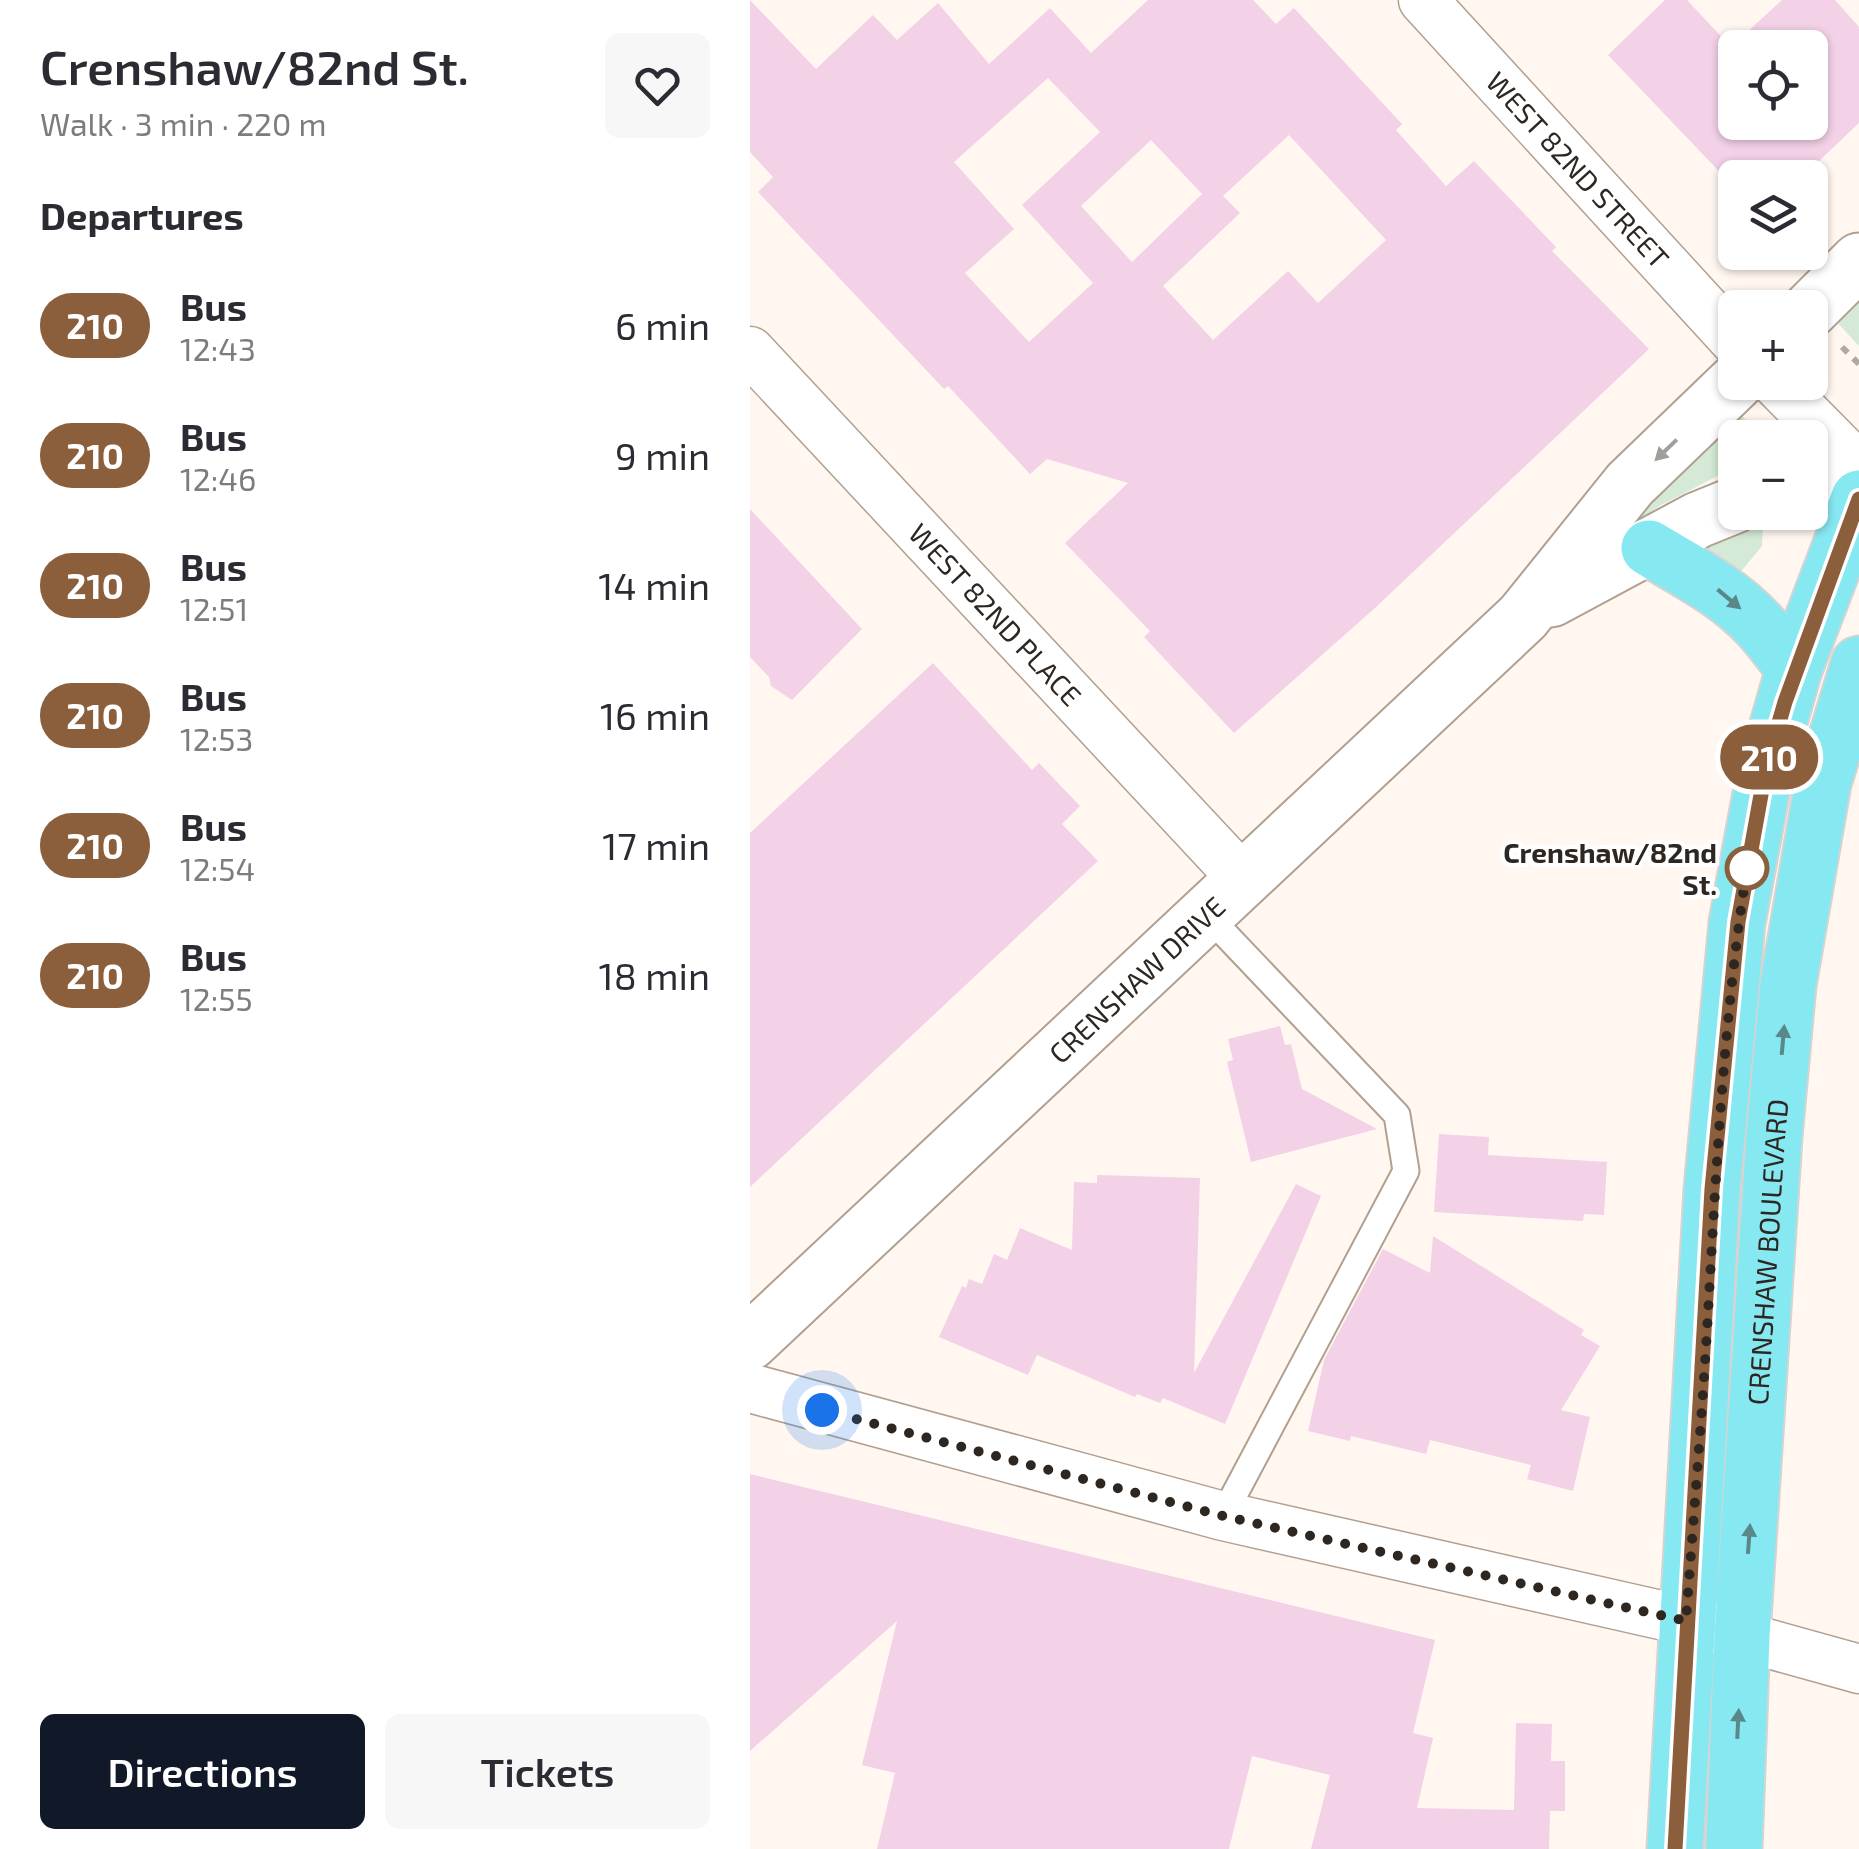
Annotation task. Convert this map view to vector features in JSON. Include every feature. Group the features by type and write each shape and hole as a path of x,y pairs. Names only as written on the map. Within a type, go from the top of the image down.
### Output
{"main road":[{"path":"1828,292 1859,261"},
{"name":"CRENSHAW DRIVE","path":"750,1342 1522,617 1630,484 1718,399"},
{"path":"1828,483 1859,477"},
{"name":"CRENSHAW BOULEVARD","path":"1675,1849 1712,1189 1738,922 1766,767 1794,668 1859,498"},
{"name":"CRENSHAW DRIVE","path":"1522,617 1574,585 1718,511"},
{"path":"1650,548 1712,586 1758,623 1794,668"},
{"name":"CRENSHAW BOULEVARD","path":"1734,1849 1742,1636 1774,1137 1788,985 1823,783 1859,664"}],"street":[{"name":"WEST 82ND STREET","path":"1423,0 1718,322"},
{"name":"WEST 82ND PLACE","path":"750,351 1224,896"},
{"path":"1792,400 1859,467"},
{"path":"750,1388 1223,1516 1686,1621 1859,1670"}],"lane":[{"path":"1223,1516 1406,1170 1397,1115 1224,896"}],"green space":[{"path":"1859,293 1859,346 1835,320"},
{"path":"1738,412 1746,420 1730,420"},
{"path":"1718,432 1718,476 1661,505 1615,537"},
{"path":"1737,530 1763,530 1762,546 1733,581 1704,561 1701,544"}],"building":[{"path":"750,0 816,69 873,15 897,40 938,3 989,64 1050,8 1091,53 1148,0 1253,0 1276,24 1294,8 1402,124 1396,130 1446,186 1474,161 1556,247 1552,251 1649,349 1375,608 1234,733 1144,637 1150,631 1065,543 1128,483 1047,459 1030,474 758,192 773,177 750,152","holes":["1048,78 1100,132 1022,205 1093,283 1029,342 965,273 1014,229 954,162","1289,135 1386,240 1318,303 1288,271 1213,340 1163,286 1240,213 1223,196","1151,140 1202,194 1132,262 1081,206"]},
{"path":"1665,0 1687,0 1718,33 1718,140 1828,140 1828,30 1749,30 1782,0 1835,0 1859,27 1859,123 1820,160 1718,160 1718,170 1608,55"},
{"path":"750,509 862,629 792,700 771,686 769,677 750,657"},
{"path":"933,663 1032,770 1039,763 1080,806 1062,824 1098,861 750,1187 750,833"},
{"path":"1280,1026 1285,1045 1291,1044 1302,1089 1377,1129 1251,1162 1227,1062 1233,1060 1228,1039"},
{"path":"1439,1134 1489,1137 1488,1155 1607,1162 1604,1215 1584,1214 1583,1221 1434,1212"},
{"path":"1097,1175 1200,1178 1194,1373 1296,1184 1321,1196 1225,1424 1163,1398 1160,1403 1137,1394 1135,1397 1037,1355 1028,1375 939,1337 962,1286 966,1288 969,1279 982,1284 994,1254 1007,1260 1020,1228 1072,1250 1074,1182 1097,1183"},
{"path":"1433,1236 1584,1330 1581,1335 1600,1346 1561,1410 1590,1417 1573,1491 1527,1479 1531,1465 1430,1440 1426,1454 1351,1436 1350,1441 1308,1431 1324,1360 1383,1249 1430,1273"},
{"path":"750,1474 1435,1640 1413,1733 1433,1738 1417,1808 1514,1810 1516,1723 1552,1724 1551,1761 1565,1761 1565,1811 1550,1811 1549,1849 1311,1849 1330,1775 1252,1756 1229,1849 877,1849 895,1773 862,1765 897,1621 750,1751"}],"bus line":[{"name":"210","path":"1675,1849 1712,1189 1738,922 1766,767 1794,668 1859,499"}],"place":[{"name":"Crenshaw/82nd St.","path":"1747,868"}],"route":[{"path":"822,1410 1223,1516 1686,1621 1707,1328 1712,1189 1738,922 1747,868"}]}
